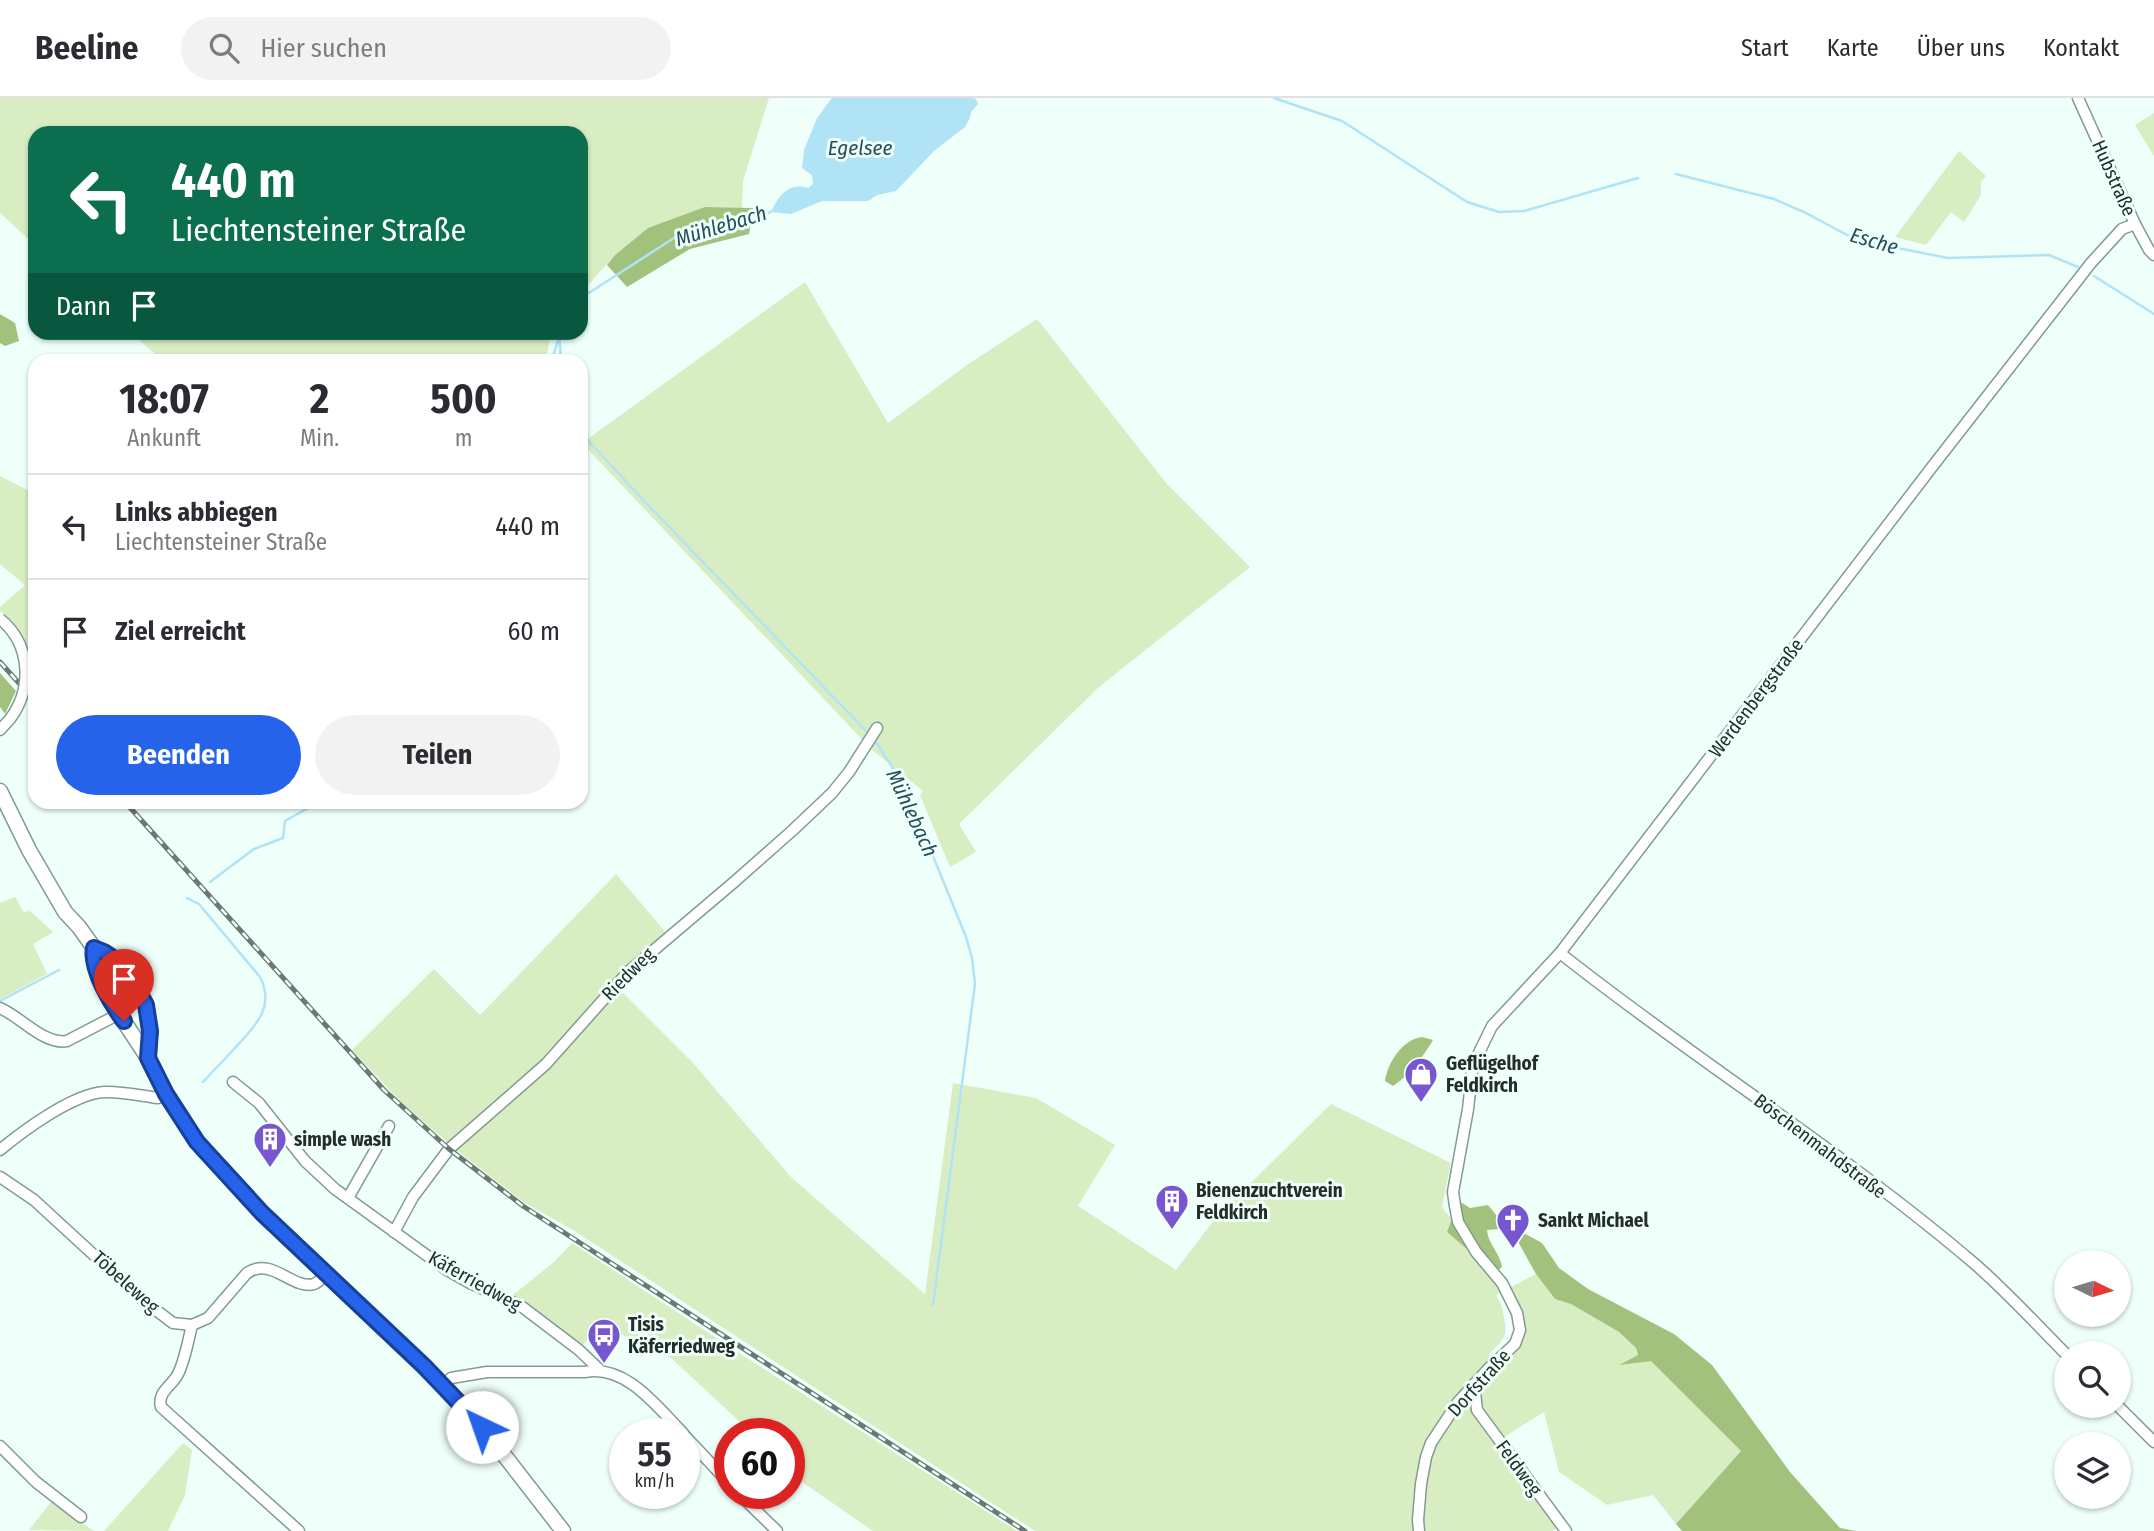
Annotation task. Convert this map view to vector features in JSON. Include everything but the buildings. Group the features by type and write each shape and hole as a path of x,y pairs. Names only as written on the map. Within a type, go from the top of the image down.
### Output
{"main road":[{"path":"0,791 29,850 65,912 94,948 125,966 146,1005 150,1031 148,1058"},
{"path":"94,948 93,957 97,972 119,1014 197,1142 262,1213 444,1385 494,1442 563,1531"}],"street":[{"name":"Hubstraße","path":"2078,98 2134,224 2154,255"},
{"name":"Werdenbergstraße","path":"1455,1206 1453,1192 1473,1065 1492,1026 1560,953 2105,247 2122,229 2134,224"},
{"path":"0,619 16,636 25,660 25,685 17,710 0,730"},
{"name":"Riedweg","path":"394,1232 419,1188 449,1149 546,1064 628,972 783,839 832,793 873,734"},
{"name":"Böschenmahdstraße","path":"1560,953 1612,994 1859,1173 1964,1255 1993,1280 2054,1342"},
{"path":"0,1008 49,1040 58,1042 67,1041 119,1014"},
{"name":"Käferriedweg","path":"233,1082 259,1103 305,1161 348,1198 457,1276 521,1306 579,1350 598,1369"},
{"path":"0,1150 39,1121 79,1099 101,1092 158,1098 166,1094"},
{"path":"348,1198 389,1126"},
{"name":"Töbeleweg","path":"0,1177 34,1200 144,1301 173,1323 192,1325"},
{"name":"Dorfstraße","path":"1419,1531 1419,1498 1426,1457 1435,1435 1458,1402 1515,1344 1520,1330 1517,1313 1502,1283 1476,1252 1458,1222 1455,1206"},
{"path":"299,1531 161,1407 159,1402 162,1394 178,1376 192,1325 208,1318 247,1273 255,1268 264,1268 305,1284 317,1283 327,1273"},
{"path":"444,1385 451,1378 487,1372 585,1372 598,1369 630,1382 667,1418"},
{"name":"Feldweg","path":"1474,1384 1475,1402 1485,1421 1566,1531"},
{"path":"1458,1402 1475,1402"},
{"path":"2130,1418 2154,1442"},
{"path":"0,1446 36,1482 81,1517"},
{"path":"700,1452 714,1467"},
{"path":"754,1509 777,1531"}],"green space":[{"path":"0,98 769,98 743,181 742,208 705,207 614,256 588,285 588,126 28,126 28,239 0,213"},
{"path":"2154,113 2154,156 2135,125"},
{"path":"1959,151 1986,176 1981,182 1981,195 1964,222 1951,212 1926,245 1895,237"},
{"path":"705,207 753,208 749,234 690,249 627,287 607,265 648,228"},
{"path":"805,282 888,423 967,365 1037,319 1167,484 1250,567 1099,687 959,824 976,852 950,867 920,795 923,791 871,749 588,449 588,439"},
{"path":"0,314 15,323 19,341 5,346 0,343"},
{"path":"139,340 550,340 547,354 155,354"},
{"path":"0,476 28,490 28,650 14,625 0,611 0,607 25,585 0,564"},
{"path":"0,673 16,691 5,714 0,707"},
{"path":"616,874 668,935 621,991 693,1063 791,1177 925,1294 953,1083 1036,1098 1115,1145 1078,1206 1176,1270 1217,1216 1331,1104 1451,1163 1442,1207 1483,1260 1501,1291 1496,1296 1502,1306 1505,1332 1502,1340 1489,1354 1493,1359 1516,1345 1518,1312 1511,1287 1536,1274 1555,1299 1571,1304 1619,1332 1636,1348 1638,1355 1622,1363 1651,1360 1741,1451 1676,1524 1653,1495 1607,1505 1559,1472 1544,1412 1498,1441 1559,1527 1552,1531 1035,1531 573,1230 525,1203 456,1150 401,1102 352,1050 434,969 480,1015"},
{"path":"15,897 24,913 29,910 53,932 33,944 47,974 0,999 0,903"},
{"path":"1422,1037 1433,1040 1416,1065 1393,1086 1385,1081 1389,1067 1402,1047"},
{"path":"1459,1201 1470,1208 1488,1205 1501,1221 1542,1243 1559,1268 1588,1289 1674,1334 1712,1365 1790,1472 1840,1528 1856,1531 1682,1531 1676,1524 1741,1451 1651,1361 1619,1365 1638,1355 1636,1348 1619,1332 1571,1304 1555,1299 1536,1274 1516,1238 1500,1229 1487,1230 1502,1267 1495,1273 1447,1232"},
{"path":"572,1243 1017,1531 873,1531 805,1484 805,1418 736,1418 671,1358 602,1325 580,1348 513,1295 554,1262"},
{"path":"183,1443 192,1450 185,1495 168,1531 104,1531"},
{"path":"51,1502 94,1531 29,1530"}],"water":[{"name":"Egelsee","path":"832,98 973,98 978,104 971,112 965,127 934,151 896,191 877,195 868,201 822,201 791,214 771,212 785,192 795,187 808,188 813,184 812,175 802,168 804,150 817,118"}],"waterway":[{"name":"Esche","path":"1274,98 1342,121 1467,202 1499,212 1524,211 1638,178"},
{"name":"Esche","path":"1676,174 1774,199 1847,235 1882,245 1948,258 2049,255 2078,267"},
{"name":"Mühlebach","path":"588,293 677,236 754,221 772,211"},
{"name":"Esche","path":"2094,276 2154,314"},
{"path":"554,354 558,340"},
{"name":"Mühlebach","path":"560,340 561,354"},
{"name":"Mühlebach","path":"588,441 869,734"},
{"name":"Mühlebach","path":"874,739 904,785 966,937 975,984 933,1305"},
{"path":"210,882 254,849 283,838 285,821 306,809"},
{"path":"187,898 199,904 260,977 266,998 261,1016 255,1025 203,1082"},
{"path":"0,1001 59,970"}],"railway":[{"path":"0,662 28,693"},
{"path":"131,809 384,1090 449,1149 523,1206 1025,1531"}],"place":[{"name":"Geflügelhof Feldkirch","path":"1421,1104"},
{"name":"simple wash","path":"270,1169"},
{"name":"Bienenzuchtverein Feldkirch","path":"1172,1231"},
{"name":"Sankt Michael","path":"1513,1250"},
{"name":"Tisis Käferriedweg","path":"604,1365"}],"route":[{"path":"124,1021 97,972 93,957 94,948 125,966 146,1005 150,1031 148,1058 166,1094 197,1142 262,1213 444,1385 482,1427"}]}
